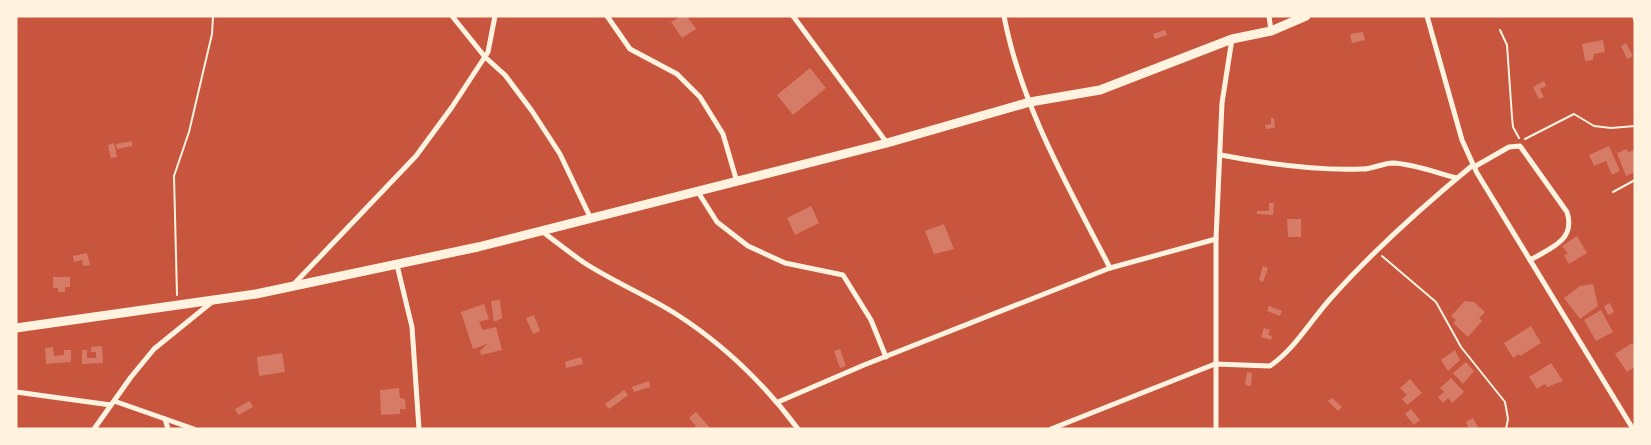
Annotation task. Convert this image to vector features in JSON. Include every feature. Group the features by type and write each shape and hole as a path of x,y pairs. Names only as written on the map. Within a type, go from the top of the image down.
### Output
{"main road":[{"path":"16,328 256,294 543,232 887,143 1030,102 1100,90 1232,40 1271,31 1306,16"}],"street":[{"path":"452,16 485,57 504,74 532,111 560,154 591,220"},
{"path":"607,16 630,49 677,74 700,97 723,134 737,182"},
{"path":"792,16 887,143"},
{"path":"1004,16 1030,102 1066,182 1110,268"},
{"path":"1269,16 1271,31"},
{"path":"1426,16 1462,140 1474,166 1633,429"},
{"path":"293,286 416,156 452,107 488,52 495,17"},
{"path":"1216,429 1216,239 1222,103 1232,40"},
{"path":"1050,429 1215,364 1270,366 1279,360 1330,299 1421,208 1474,166 1509,147 1520,146 1567,212 1570,222 1563,239 1530,260"},
{"path":"1221,155 1258,162 1303,167 1361,169 1377,168 1393,163 1457,178"},
{"path":"698,192 717,222 748,246 785,263 843,275 871,320 886,357"},
{"path":"543,232 584,262 678,316 743,367 778,402 798,429"},
{"path":"778,402 1110,268 1216,239"},
{"path":"397,265 412,327 419,429"},
{"path":"94,429 154,349 215,300"},
{"path":"16,392 113,403 194,429"},
{"path":"165,419 168,429"}],"path":[{"path":"177,304 178,265 174,176 189,132 212,34 213,16"},
{"path":"1632,16 1635,22"},
{"path":"1500,30 1508,45 1513,128 1521,142 1574,114 1594,126 1611,128 1635,126"},
{"path":"1612,192 1635,180"},
{"path":"1376,251 1436,302 1461,348 1505,402 1508,419 1506,429"}],"building":[{"path":"681,16 687,16 696,29 682,38 671,22"},
{"path":"1165,30 1167,35 1155,39 1153,34"},
{"path":"1363,32 1365,40 1352,43 1350,34"},
{"path":"1603,40 1605,52 1594,54 1593,60 1585,61 1582,44"},
{"path":"1626,43 1633,56 1627,59 1621,46"},
{"path":"810,68 826,88 793,115 777,95"},
{"path":"1544,81 1546,86 1540,89 1544,97 1539,99 1533,87"},
{"path":"1271,118 1274,118 1275,128 1266,129 1265,125 1271,124"},
{"path":"132,141 132,146 117,149 116,144"},
{"path":"114,143 117,157 111,158 108,145"},
{"path":"1609,146 1620,171 1612,175 1606,161 1594,166 1589,155"},
{"path":"1627,149 1628,152 1635,150 1635,172 1626,176 1617,153"},
{"path":"1269,203 1274,203 1273,215 1257,214 1257,211 1269,211"},
{"path":"811,206 819,223 795,235 787,218"},
{"path":"1287,219 1301,219 1301,237 1288,237"},
{"path":"944,224 954,249 934,254 925,231"},
{"path":"1577,236 1587,253 1569,264 1564,255 1568,254 1562,246"},
{"path":"87,253 90,265 83,266 82,260 74,262 73,256"},
{"path":"1263,266 1268,268 1263,282 1259,280"},
{"path":"53,277 70,277 70,287 65,287 65,292 58,292 58,288 53,288"},
{"path":"1593,284 1598,306 1580,319 1564,298 1580,286"},
{"path":"500,300 502,318 494,322 491,301"},
{"path":"1465,301 1474,302 1485,312 1479,318 1482,321 1468,337 1453,323 1456,320 1451,316"},
{"path":"1610,303 1614,312 1608,315 1604,306"},
{"path":"484,304 489,319 479,322 483,330 496,327 502,350 481,355 480,351 487,344 473,349 461,312"},
{"path":"1269,306 1282,311 1280,316 1267,311"},
{"path":"1601,310 1613,332 1596,341 1584,320"},
{"path":"534,315 540,331 533,334 526,318"},
{"path":"1531,326 1541,343 1520,356 1519,354 1513,358 1504,343"},
{"path":"1264,328 1270,330 1268,335 1272,336 1271,340 1261,337"},
{"path":"1632,343 1635,347 1635,367 1627,372 1615,354"},
{"path":"102,346 103,363 82,364 82,350 87,350 87,358 96,358 96,352 91,352 91,347"},
{"path":"53,347 54,356 64,355 64,350 71,350 71,362 46,364 45,348"},
{"path":"840,349 846,366 840,368 834,351"},
{"path":"1455,350 1460,360 1448,371 1441,360"},
{"path":"282,353 285,372 259,376 257,357"},
{"path":"581,357 583,364 566,368 565,362"},
{"path":"1466,362 1474,371 1463,384 1453,373"},
{"path":"1551,363 1563,381 1547,387 1545,384 1537,389 1529,377"},
{"path":"1247,372 1252,373 1251,386 1245,385"},
{"path":"1451,378 1464,392 1452,403 1448,398 1443,403 1438,397 1444,392 1440,388"},
{"path":"1410,379 1422,393 1407,405 1402,399 1407,395 1400,388"},
{"path":"649,381 650,387 634,392 632,387"},
{"path":"399,388 400,398 405,399 406,409 400,409 400,414 381,415 380,390"},
{"path":"624,390 628,395 609,409 605,404"},
{"path":"1332,398 1342,407 1338,411 1328,401"},
{"path":"250,401 253,407 238,415 235,409"},
{"path":"1411,409 1420,420 1414,425 1405,414"},
{"path":"696,412 710,428 692,429 696,426 689,418"},
{"path":"1473,418 1479,429 1469,429 1466,422"}]}
